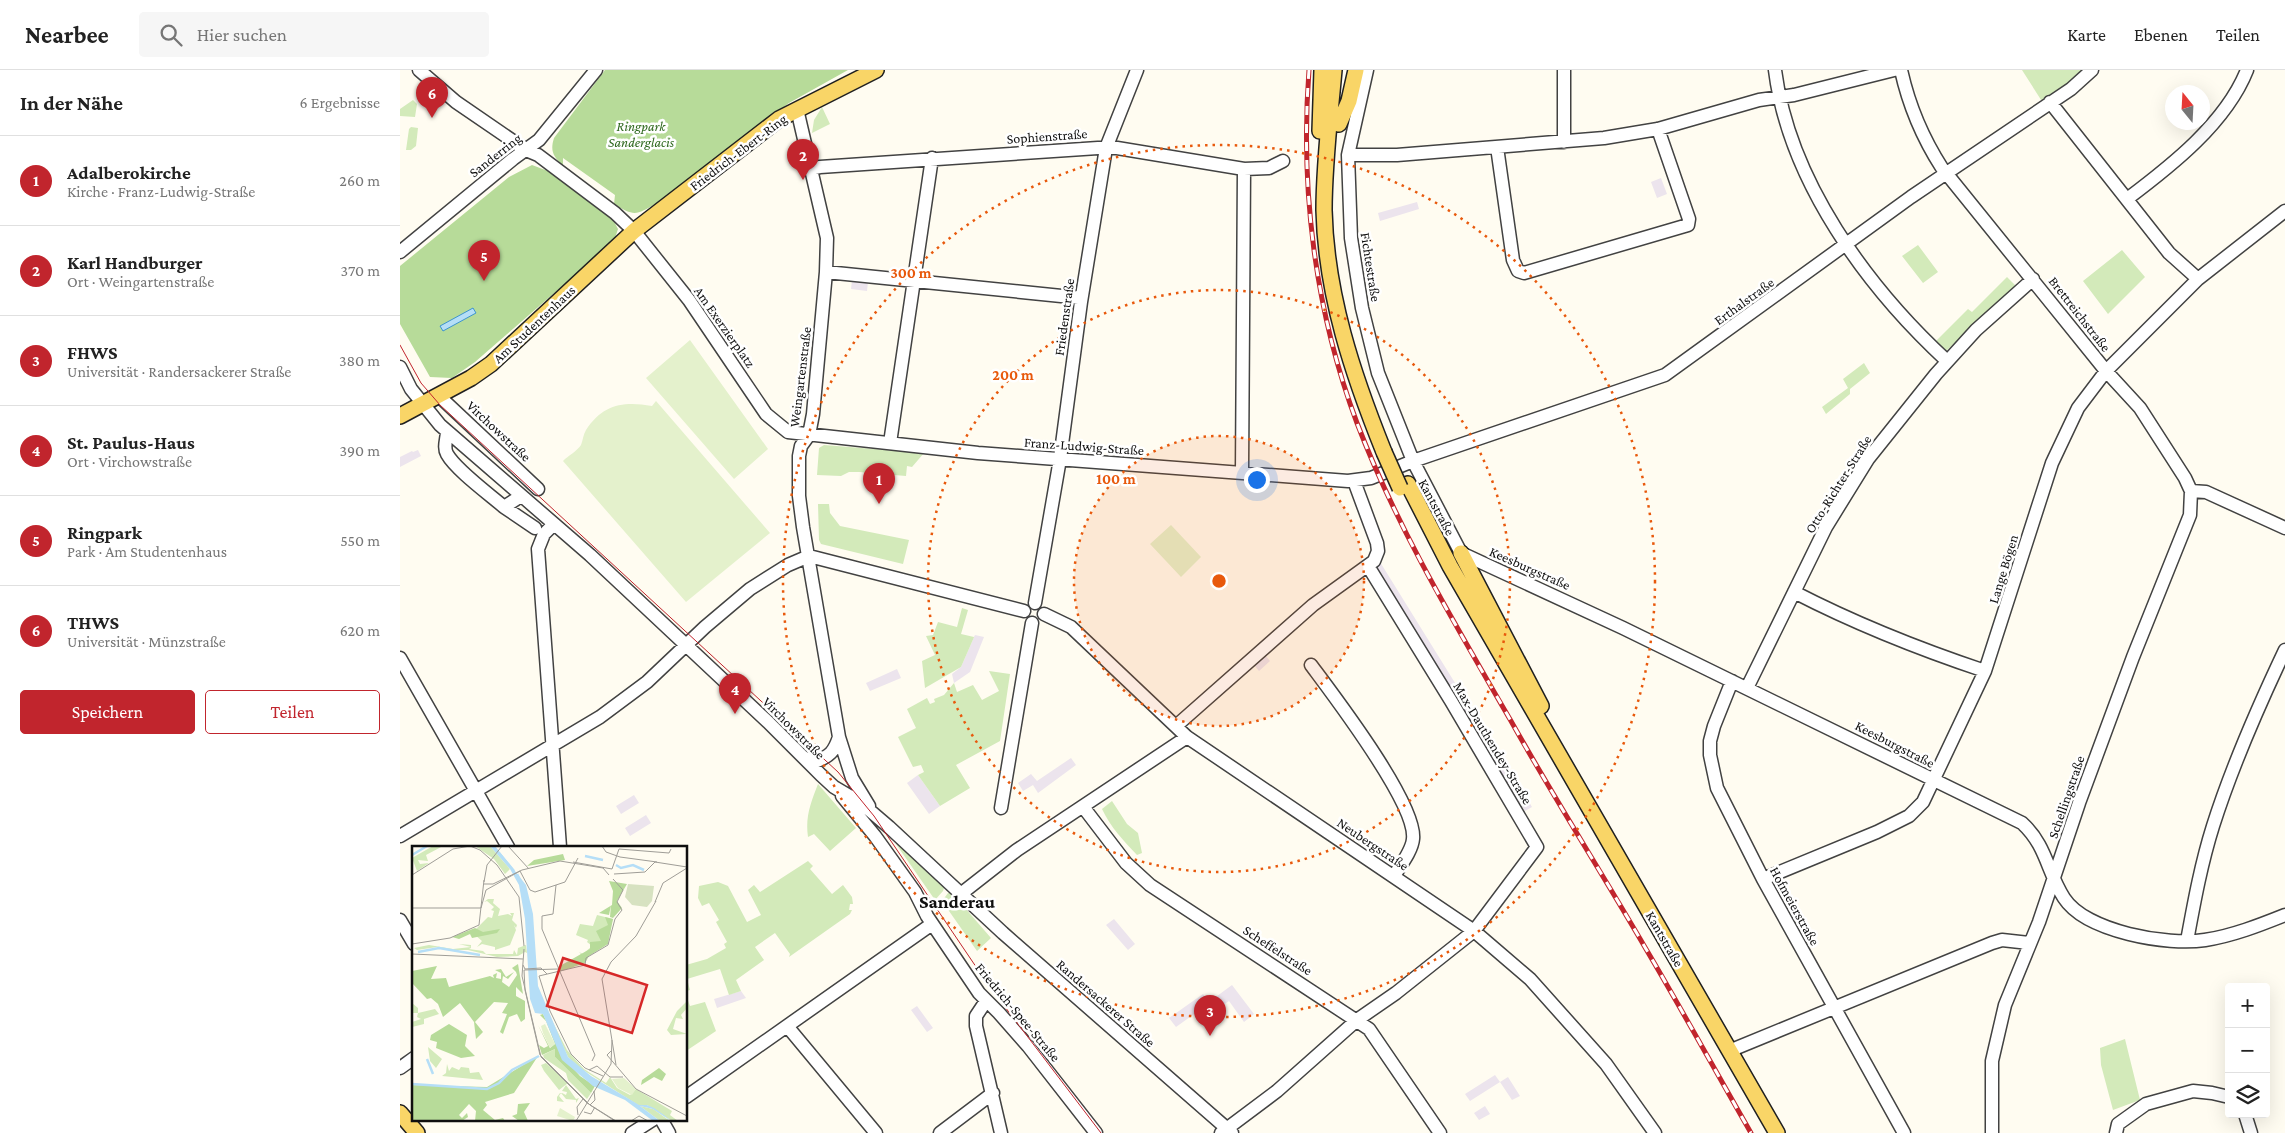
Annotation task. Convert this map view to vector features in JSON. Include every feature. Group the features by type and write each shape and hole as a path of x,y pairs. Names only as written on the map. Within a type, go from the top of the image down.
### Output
{"main road":[{"name":"Friedrich-Ebert-Ring","path":"634,231 779,119 876,70"},
{"path":"1322,70 1319,117 1320,146 1325,180"},
{"path":"1334,70 1325,180 1326,240 1339,320 1353,370 1404,486 1466,613 1766,1133"},
{"path":"1344,70 1334,214 1339,267 1353,337 1389,450"},
{"path":"1339,124 1349,101 1356,70"},
{"name":"Am Studentenhaus","path":"400,416 439,396 492,364 634,231"},
{"name":"Kantstraße","path":"1404,486 1777,1133"},
{"path":"1461,553 1545,713 1553,745"},
{"path":"400,1113 417,1133"}],"street":[{"name":"Am Exerzierplatz","path":"419,70 456,102 526,150 538,156 608,208 634,231 689,300 766,414 788,432 795,433"},
{"name":"Sanderring","path":"400,252 540,139 596,70"},
{"name":"Friedenstraße","path":"1035,603 1060,459 1081,298 1106,148 1137,70"},
{"name":"Fichtestraße","path":"1367,70 1348,155 1350,238 1362,308 1378,373 1412,462"},
{"path":"1564,70 1564,142"},
{"path":"1775,70 1778,97 1786,127 1826,212 1847,245 1890,304 1911,327 1948,361"},
{"path":"1348,155 1397,155 1564,142 1658,129 1759,100 1894,70"},
{"name":"Brettreichstraße","path":"1901,70 1914,116 1925,141 1946,173 2106,371 2140,408 2185,478"},
{"name":"Erthalstraße","path":"1371,478 1412,462 1665,375 1946,173 2071,89 2092,70"},
{"path":"2127,199 2167,170 2213,123 2243,80 2247,70"},
{"path":"2050,102 2169,253 2198,279"},
{"name":"Weingartenstraße","path":"796,109 809,170 827,238 826,272 813,414 809,435 801,446 799,496 839,737 852,778 878,818"},
{"path":"1497,147 1513,260 1518,271 1524,273 1680,228 1689,223 1658,129"},
{"name":"Sophienstraße","path":"809,170 820,167 932,158 1106,148 1244,169 1270,168 1284,160"},
{"path":"890,443 932,158"},
{"path":"1242,472 1244,169"},
{"name":"Lange Bögen","path":"1762,879 1877,832 1909,816 1924,802 1985,671 2052,463 2078,408 2106,371 2198,279 2285,211"},
{"path":"826,272 1081,298"},
{"name":"Otto-Richter-Straße","path":"1747,688 1826,527 1868,459 1928,382 1976,330 2033,279"},
{"name":"Virchowstraße","path":"400,367 411,389 447,431 590,556 834,786 861,803 962,893"},
{"name":"Virchowstraße","path":"439,396 538,489"},
{"path":"447,431 445,445 447,454 504,507 535,528"},
{"name":"Franz-Ludwig-Straße","path":"795,433 964,452 1354,481 1371,478"},
{"name":"Kantstraße","path":"1412,462 1461,553"},
{"name":"Schellingstraße","path":"1992,1133 1990,1081 1995,1041 2005,1005 2053,880 2088,778 2190,515 2191,491 2185,478"},
{"path":"1176,726 1312,605 1368,566 1376,558 1378,548 1354,481"},
{"path":"2191,491 2206,492 2285,528"},
{"path":"504,507 521,496"},
{"path":"553,525 544,534 538,549 560,846"},
{"name":"Keesburgstraße","path":"1461,553 1536,586 2022,823 2037,838 2043,849 2053,880 2064,899 2104,927 2162,941 2187,941 2215,938 2285,915"},
{"path":"400,836 600,717 647,682 750,589 788,565 809,556 1024,612"},
{"name":"Max-Dauthendey-Straße","path":"1368,566 1452,701 1537,847 1474,931"},
{"path":"1794,592 1848,620 1925,651 1985,671"},
{"path":"1035,603 1041,606 1044,614 1040,621 1032,623 1025,619 1024,612 1028,605 1035,603"},
{"name":"Neubergstraße","path":"1044,614 1071,627 1187,737 1474,931 1530,979 1606,1064 1654,1133"},
{"path":"1001,808 1032,623"},
{"path":"2187,941 2197,886 2213,826 2259,703 2285,650"},
{"path":"400,658 507,846"},
{"path":"1311,665 1394,784 1412,823 1414,839 1394,876"},
{"name":"Hofmeierstraße","path":"1732,681 1714,726 1710,754 1716,788 1762,879 1904,1133"},
{"path":"803,757 815,762 830,756 839,737"},
{"path":"962,893 1017,850 1084,808 1187,737"},
{"name":"Friedrich-Spee-Straße","path":"834,786 875,836 915,892 932,924 986,1001 999,1013 1047,1068 1096,1133"},
{"name":"Scheffelstraße","path":"1084,808 1126,863 1150,885 1369,1029 1440,1133"},
{"name":"Randersackerer Straße","path":"962,893 1002,933 1226,1131"},
{"path":"400,920 412,941"},
{"path":"688,1096 932,924"},
{"path":"1226,1131 1277,1091 1357,1020 1396,993 1474,931"},
{"path":"1729,1051 1992,943 2002,940 2029,943"},
{"path":"986,1001 976,1016 976,1026 1001,1133"},
{"path":"787,1026 876,1133"},
{"path":"400,1068 412,1059"},
{"path":"2116,1133 2118,1124 2146,1104 2193,1091 2225,1096"},
{"path":"940,1133 993,1093"},
{"path":"2246,1118 2251,1133"},
{"path":"632,1133 652,1120"},
{"path":"662,1120 669,1133"}],"shaded area":[{"path":"1661,178 1667,194 1657,198 1651,182"},
{"path":"1417,202 1419,209 1380,221 1378,213"},
{"path":"852,280 868,282 867,291 851,289"},
{"path":"418,450 421,456 400,467 400,457"},
{"path":"1380,562 1532,807 1525,811 1373,566"},
{"path":"975,635 984,637 970,672 954,683 952,674 961,667"},
{"path":"1265,655 1270,661 1259,671 1254,665"},
{"path":"897,669 901,678 870,691 866,683"},
{"path":"1071,758 1076,765 1038,793 1033,785 1023,791 1018,783 1031,774 1037,781"},
{"path":"918,775 940,806 929,814 907,783"},
{"path":"634,795 639,803 621,814 616,806"},
{"path":"646,815 651,823 630,836 625,828"},
{"path":"1114,919 1135,944 1128,950 1106,925"},
{"path":"1232,985 1254,1014 1244,1022 1229,1001 1202,1019 1197,1012 1176,1027 1169,1018 1203,994 1209,1002"},
{"path":"741,991 746,998 717,1008 714,999"},
{"path":"917,1006 933,1028 927,1032 911,1010"},
{"path":"1495,1075 1500,1082 1470,1101 1465,1094"},
{"path":"1508,1077 1520,1096 1512,1100 1500,1082"},
{"path":"1485,1106 1490,1114 1479,1120 1474,1113"}],"green space":[{"name":"Ringpark Sanderglacis","path":"605,70 848,70 789,103 657,203 640,212 631,213 614,204 615,195 563,158 563,166 552,150 554,138"},
{"path":"2022,70 2087,70 2043,103"},
{"path":"413,100 417,104 415,117 400,116 400,109"},
{"path":"822,107 830,124 812,133 814,120"},
{"path":"411,127 418,128 416,146 411,150 406,150 409,129"},
{"path":"532,165 548,171 611,216 618,229 614,241 475,362 452,378 430,377 400,324 400,266 509,177"},
{"path":"1918,245 1938,272 1923,283 1902,256"},
{"path":"2122,250 2145,277 2108,314 2083,281"},
{"path":"2007,277 2016,286 1946,351 1936,341 1968,309 1972,312"},
{"path":"690,340 768,449 734,479 646,378"},
{"path":"1864,363 1870,373 1850,389 1850,394 1826,414 1822,407 1848,388 1843,379"},
{"path":"656,401 770,533 686,602 563,461 581,445 586,430 593,421 607,410 615,406 632,404 652,406"},
{"path":"824,445 924,453 912,467 907,466 906,476 859,472 849,472 841,476 817,475 819,448"},
{"path":"818,504 829,504 830,513 840,526 909,540 903,564 821,544 819,540"},
{"path":"1171,525 1201,557 1181,577 1150,544"},
{"path":"962,608 968,610 961,634 974,637 975,635 961,667 925,688 922,661 935,655 926,636 933,635 938,622 957,627"},
{"path":"989,671 1010,674 1000,741 956,765 970,788 940,806 918,775 924,772 921,765 913,767 898,737 916,728 907,709 927,698 930,704 935,702 934,699 944,695 954,683 957,692 973,685 982,700 999,691"},
{"path":"818,784 856,828 830,851 814,834 808,837 808,816"},
{"path":"1112,801 1127,824 1138,833 1142,853 1137,855 1109,822 1102,809"},
{"path":"897,842 945,885 943,891 935,900 896,844"},
{"path":"808,861 813,866 810,869 832,894 843,885 852,897 853,904 850,904 849,910 852,910 850,914 789,957 790,954 775,933 755,947 764,960 736,980 741,991 729,995 720,969 688,979 688,964 707,959 726,948 724,944 727,942 716,922 719,920 709,903 702,906 698,898 699,886 718,882 728,886 747,922 761,915 748,890 754,885 760,892"},
{"path":"948,893 952,893 991,938 977,951 942,901"},
{"path":"688,1000 690,1006 705,1002 716,1031 688,1050"},
{"path":"2125,1039 2140,1100 2113,1110 2101,1065 2100,1048"}],"water":[{"path":"473,308 476,313 443,331 440,326"}],"tram line":[{"path":"400,345 421,383 440,405 838,772 874,816 989,986 1101,1133"}],"railway":[{"path":"1309,70 1307,115 1309,204 1321,293 1343,381 1373,462 1390,500 1448,612 1751,1133"}],"place":[{"name":"THWS","path":"432,118"},
{"name":"Karl Handburger","path":"803,180"},
{"name":"Ringpark","path":"484,281"},
{"name":"Adalberokirche","path":"879,504"},
{"name":"St. Paulus-Haus","path":"735,714"},
{"name":"FHWS","path":"1210,1036"}],"district":[{"name":"Sanderau","path":"957,901"}]}
